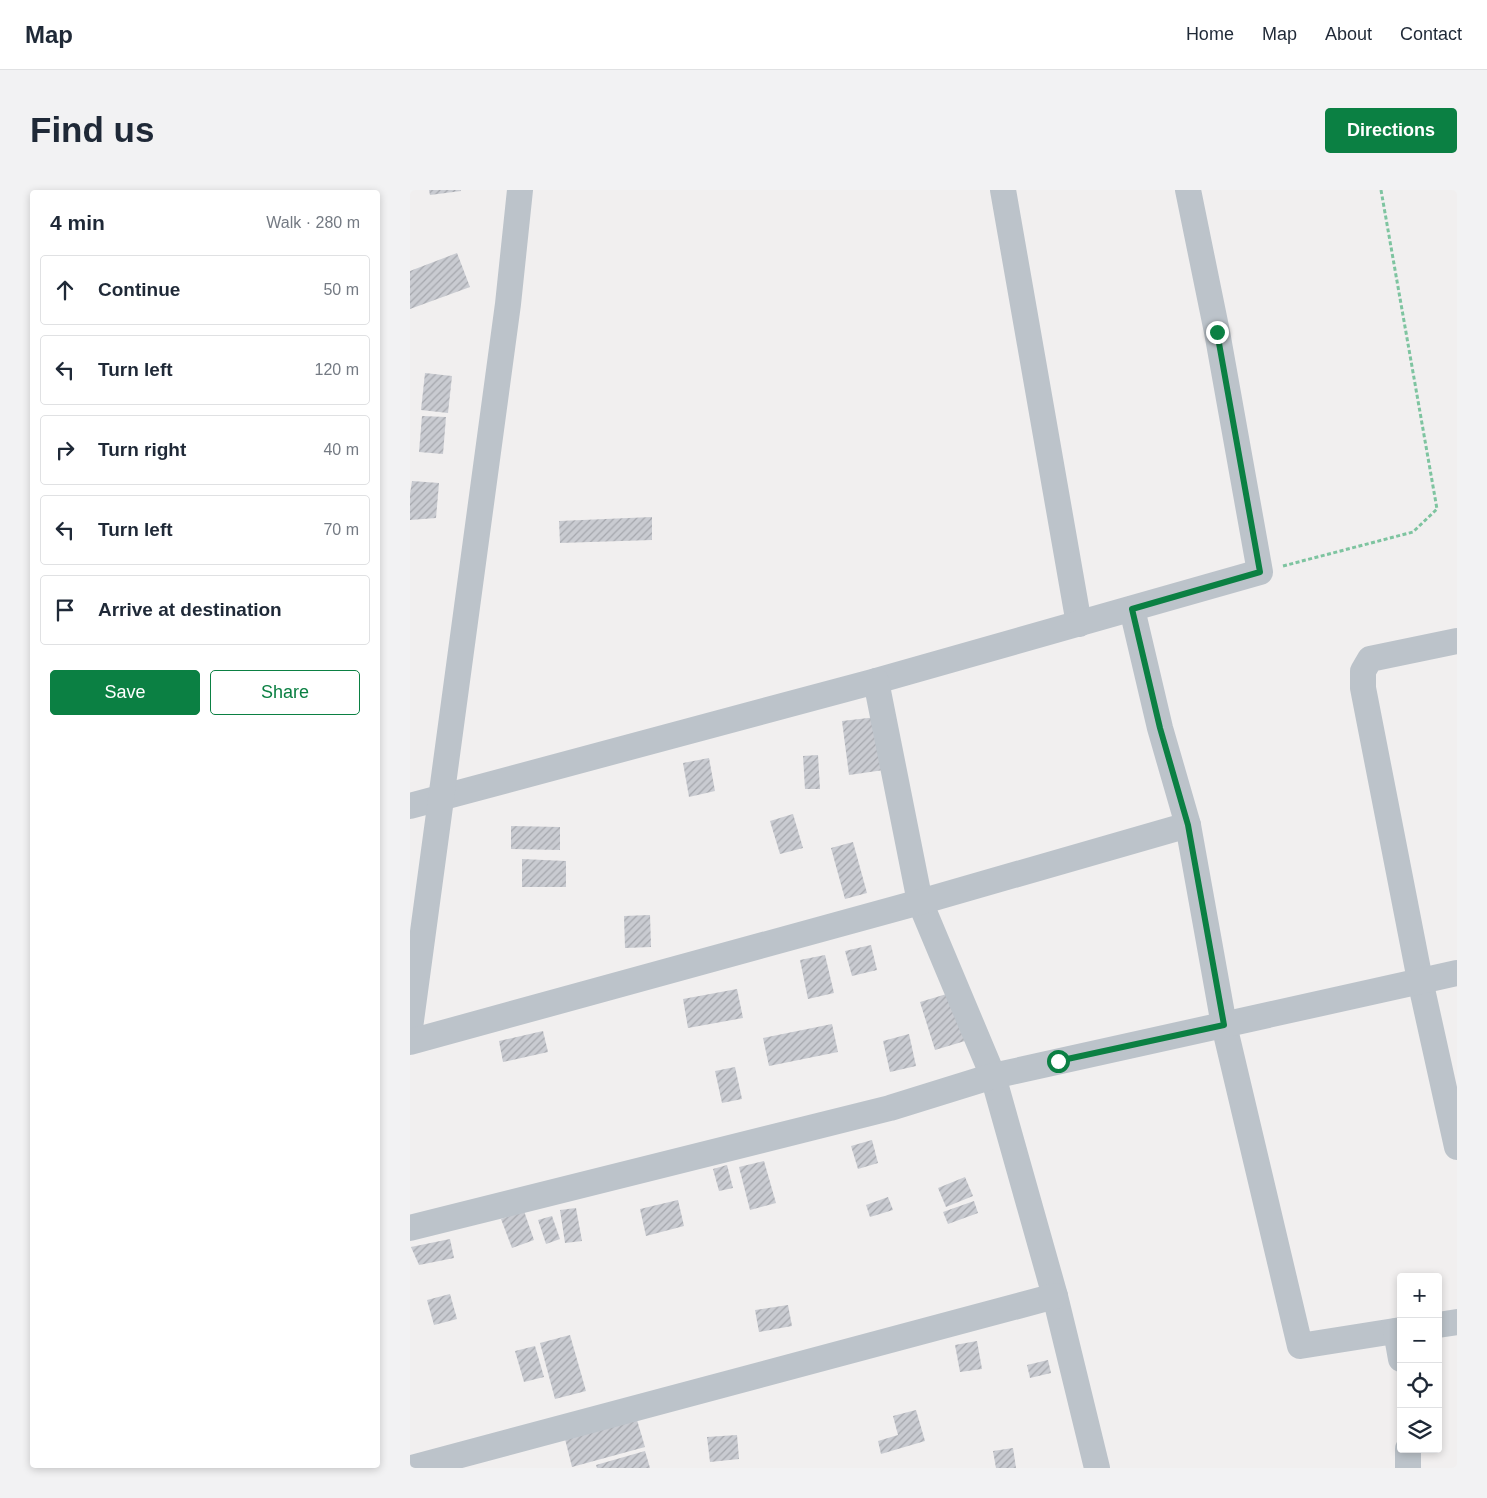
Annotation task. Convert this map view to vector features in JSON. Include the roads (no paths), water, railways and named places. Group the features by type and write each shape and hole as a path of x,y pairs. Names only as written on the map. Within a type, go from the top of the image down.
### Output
{"street":[{"path":"410,1028 508,304 520,190"},
{"path":"1003,190 1079,624"},
{"path":"410,806 876,681 1260,572 1217,332 1188,190"},
{"path":"1132,609 1160,728 1188,825 1224,1025 1300,1346 1397,1330"},
{"path":"1457,641 1370,659 1363,671 1363,688 1420,980 1457,1146"},
{"path":"876,681 920,902 993,1076 1055,1296 1097,1468"},
{"path":"410,1042 920,902 1188,825"},
{"path":"410,1228 890,1108 993,1076 1457,972"},
{"path":"412,1468 1055,1296"},
{"path":"1442,1324 1457,1322"},
{"path":"1408,1453 1408,1468"}]}
